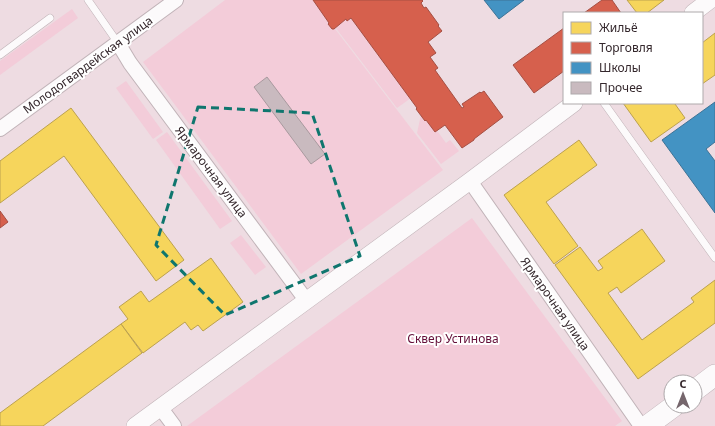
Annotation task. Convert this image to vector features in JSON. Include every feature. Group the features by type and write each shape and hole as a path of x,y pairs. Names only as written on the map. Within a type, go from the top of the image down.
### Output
{"main road":[{"path":"703,384 715,375"},
{"path":"647,426 663,414"}],"street":[{"name":"Молодогвардейская улица","path":"0,130 176,0"},
{"path":"694,12 710,0"},
{"name":"Ярмарочная улица","path":"118,43 134,69 306,300"},
{"path":"135,426 573,104"},
{"name":"Ярмарочная улица","path":"470,181 641,426"},
{"path":"160,407 174,426"}],"lane":[{"path":"88,0 118,43"},
{"path":"0,55 50,18"},
{"path":"605,104 715,258"}],"highlighted area":[{"path":"198,107 312,113 360,256 225,315 156,245"}],"green space":[{"path":"225,0 313,0 443,170 301,274 143,62"},
{"path":"72,9 78,18 0,75 0,61"},
{"path":"349,16 411,98 397,108 335,27"},
{"path":"126,81 163,132 153,139 116,88"},
{"path":"422,110 446,143 450,140 459,151 441,164 417,133"},
{"path":"167,132 232,221 220,229 156,140"},
{"name":"Сквер Устинова","path":"472,218 622,421 615,426 187,426"},
{"path":"241,235 266,267 255,275 230,243"}],"building: Жильё":[{"path":"627,0 664,0 648,12 636,12"},
{"path":"715,33 715,75 703,83 703,42"},
{"path":"624,104 675,104 685,118 651,142"},
{"path":"71,108 184,260 156,281 64,156 0,203 0,161"},
{"path":"579,140 597,165 546,202 578,246 554,264 504,195"},
{"path":"642,229 665,261 621,293 617,287 608,293 642,340 694,302 691,298 715,280 715,323 638,379 555,265 580,247 598,271 603,268 598,261"},
{"path":"211,258 243,302 203,331 198,325 191,330 185,322 143,353 121,324 128,319 119,307 141,291 149,302"},
{"path":"121,324 142,353 43,426 0,426 0,413"}],"building: Торговля":[{"path":"313,0 422,0 423,1 421,3 424,8 426,7 442,31 428,42 436,53 430,57 438,68 435,70 462,108 464,107 462,104 484,91 503,117 462,148 445,125 435,132 416,109 417,108 351,18 347,21 346,19 332,29"},
{"path":"602,0 612,0 620,12 585,12"},
{"path":"563,29 563,72 534,93 513,65"},
{"path":"0,211 8,222 0,228"}],"building: Школы":[{"path":"484,0 524,0 499,19"},
{"path":"715,102 715,142 706,149 715,161 715,213 662,140"}],"building: Прочее":[{"path":"267,77 325,154 311,164 254,87"}]}
